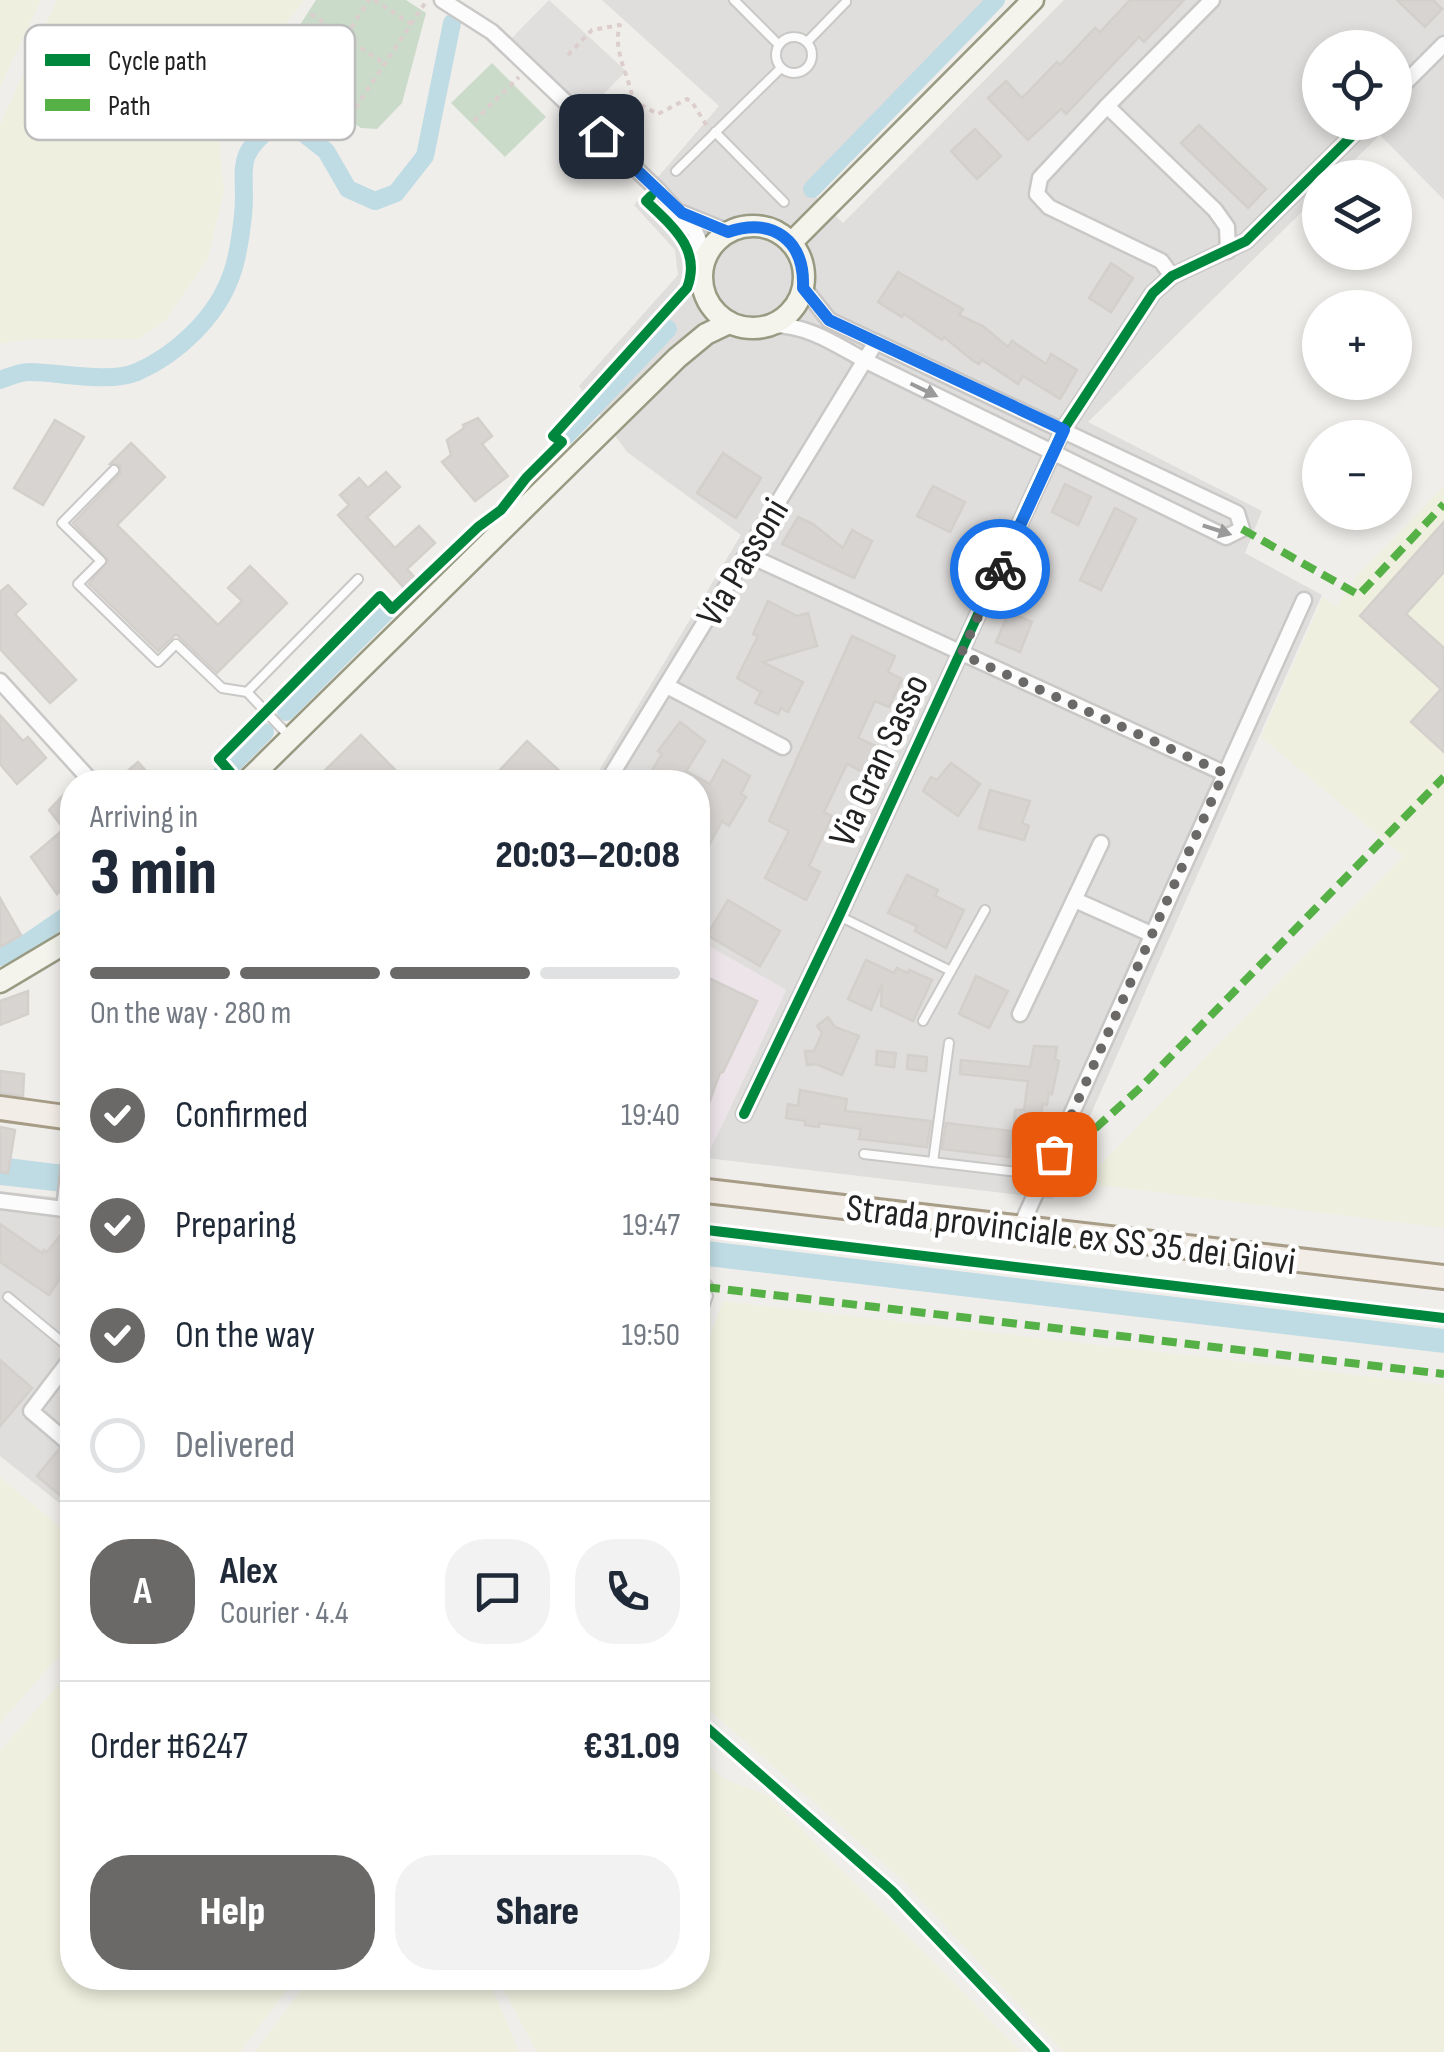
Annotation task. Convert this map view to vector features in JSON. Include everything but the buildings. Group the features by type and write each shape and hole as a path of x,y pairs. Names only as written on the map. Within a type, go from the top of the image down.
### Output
{"main road":[{"path":"0,1108 60,1116"},
{"name":"Strada provinciale ex SS 35 dei Giovi","path":"710,1191 1444,1277"}],"street":[{"path":"442,0 492,32 682,213 695,231 708,302 729,322 743,328 799,327 819,334 866,361 1226,537 1242,529 1237,513 829,320 803,288"},
{"path":"791,243 1034,0"},
{"path":"1212,0 1040,178 1038,194 1049,207 1161,261 1172,276 1256,232 1348,140"},
{"path":"1412,76 1444,44"},
{"path":"1107,106 1215,210 1226,227 1228,250"},
{"path":"682,213 728,232"},
{"path":"698,256 728,232 745,226 762,226 791,243 804,272 803,288 787,316 772,325"},
{"name":"Via Gran Sasso","path":"744,1114 1064,430 1145,304 1172,276"},
{"path":"677,358 708,302"},
{"path":"259,770 677,358 706,334 729,322"},
{"name":"Via Passoni","path":"615,770 876,342"},
{"path":"746,554 1224,773"},
{"path":"1020,1228 1304,600"},
{"path":"0,680 81,770"},
{"path":"666,686 783,747"},
{"path":"1020,1014 1100,842"},
{"path":"1075,900 1151,934"},
{"path":"0,982 60,946"},
{"path":"0,1202 60,1206"},
{"path":"60,1371 31,1412 60,1436"}],"lane":[{"path":"734,0 779,46"},
{"path":"807,42 846,2"},
{"path":"792,37 807,42 812,58 807,68 791,73 781,68 776,57 779,46 792,37"},
{"path":"676,171 781,68"},
{"path":"714,133 784,202"},
{"path":"114,470 62,523 100,561 78,584 158,662 176,644 222,688 247,692 292,739"},
{"path":"247,692 358,579"},
{"path":"922,1020 985,910"},
{"path":"839,916 950,971"},
{"path":"933,1162 949,1043"},
{"path":"864,1154 1044,1175"},
{"path":"8,1297 60,1343"},
{"path":"710,1731 892,1891 1045,2052"}],"path":[{"path":"354,25 372,0 411,24"},
{"path":"355,108 426,0"},
{"path":"311,14 327,25"},
{"path":"568,55 592,30 620,25 616,46 630,80 633,101 658,114 687,99 714,133"},
{"path":"355,44 384,64"},
{"path":"474,121 529,67"},
{"path":"540,464 562,442 554,436 685,291 698,256"},
{"path":"228,770 219,759 380,596 392,608 429,573"}],"shaded area":[{"path":"549,0 626,71 586,112 511,39"},
{"path":"602,0 986,0 805,186 843,223 1064,0 1444,0 1444,200 1412,168 1412,160 1405,160 1385,140 1412,140 1412,30 1302,30 1302,140 1375,140 1354,160 1302,160 1302,212 1088,422 1262,511 1245,553 1322,595 1053,1199 710,1158 710,1150 786,990 710,947 710,770 599,770 741,535 627,452 579,386 678,275 675,250 634,205 719,106"},
{"path":"710,947 786,990 710,1150"},
{"path":"0,1191 60,1198 60,1504 0,1456"}],"green space":[{"path":"0,0 41,0 29,25 25,25 25,34 0,87"},
{"path":"57,0 304,0 286,25 46,25"},
{"path":"316,0 406,0 426,13 402,103 377,129 355,124 355,25 300,25"},
{"path":"492,63 546,117 505,157 451,103"},
{"path":"25,70 25,140 221,140 224,191 208,258 166,320 138,339 30,339 0,344 0,125"},
{"path":"1444,486 1444,1228 1098,1185 1095,1170 1403,856 1261,737 1323,597 1337,607 1356,577 1401,530 1412,530 1412,519"},
{"path":"723,1301 1444,1385 1444,2052 1063,2052 902,1880 710,1711 710,1336"},
{"path":"0,1477 60,1527 60,1655 0,1723"},
{"path":"60,1683 60,1990 287,1990 240,2052 0,2052 0,1751"},
{"path":"710,1766 723,1778 770,1797 1022,2052 537,2052 503,1990 710,1990"},
{"path":"301,1990 493,1990 519,2052 255,2052"}],"water":[{"path":"0,1157 60,1164 60,1192 0,1185"},
{"path":"710,1241 1444,1329 1444,1353 710,1266"}],"waterway":[{"path":"812,189 996,0"},
{"path":"312,140 326,151 348,189 375,201 396,193 425,156 452,23"},
{"path":"0,380 29,372 126,375 152,365 193,333 215,306 231,276 241,230 244,166 257,140"},
{"path":"566,436 668,329"},
{"path":"286,712 386,612"},
{"path":"234,763 265,732"},
{"path":"0,957 60,920"}],"marked path":[{"path":"1242,529 1359,595 1444,504"},
{"path":"1044,1175 1141,1087 1444,777"},
{"path":"710,1288 1444,1374"}],"cycle path":[{"path":"744,1114 1063,430 1153,293 1172,276 1246,241 1348,140"},
{"path":"228,770 219,759 380,596 392,609 501,510 562,442 553,436 687,288 691,274 687,250 674,229 646,201 651,196"},
{"path":"710,1230 1444,1318"},
{"path":"710,1731 892,1891 1045,2052"}],"way so far":[{"path":"1000,569 961,654 1224,773 1054,1154"}],"route":[{"path":"601,136 682,213 728,232 762,226 778,232 800,256 803,288 829,320 1064,430 1000,569"}]}
